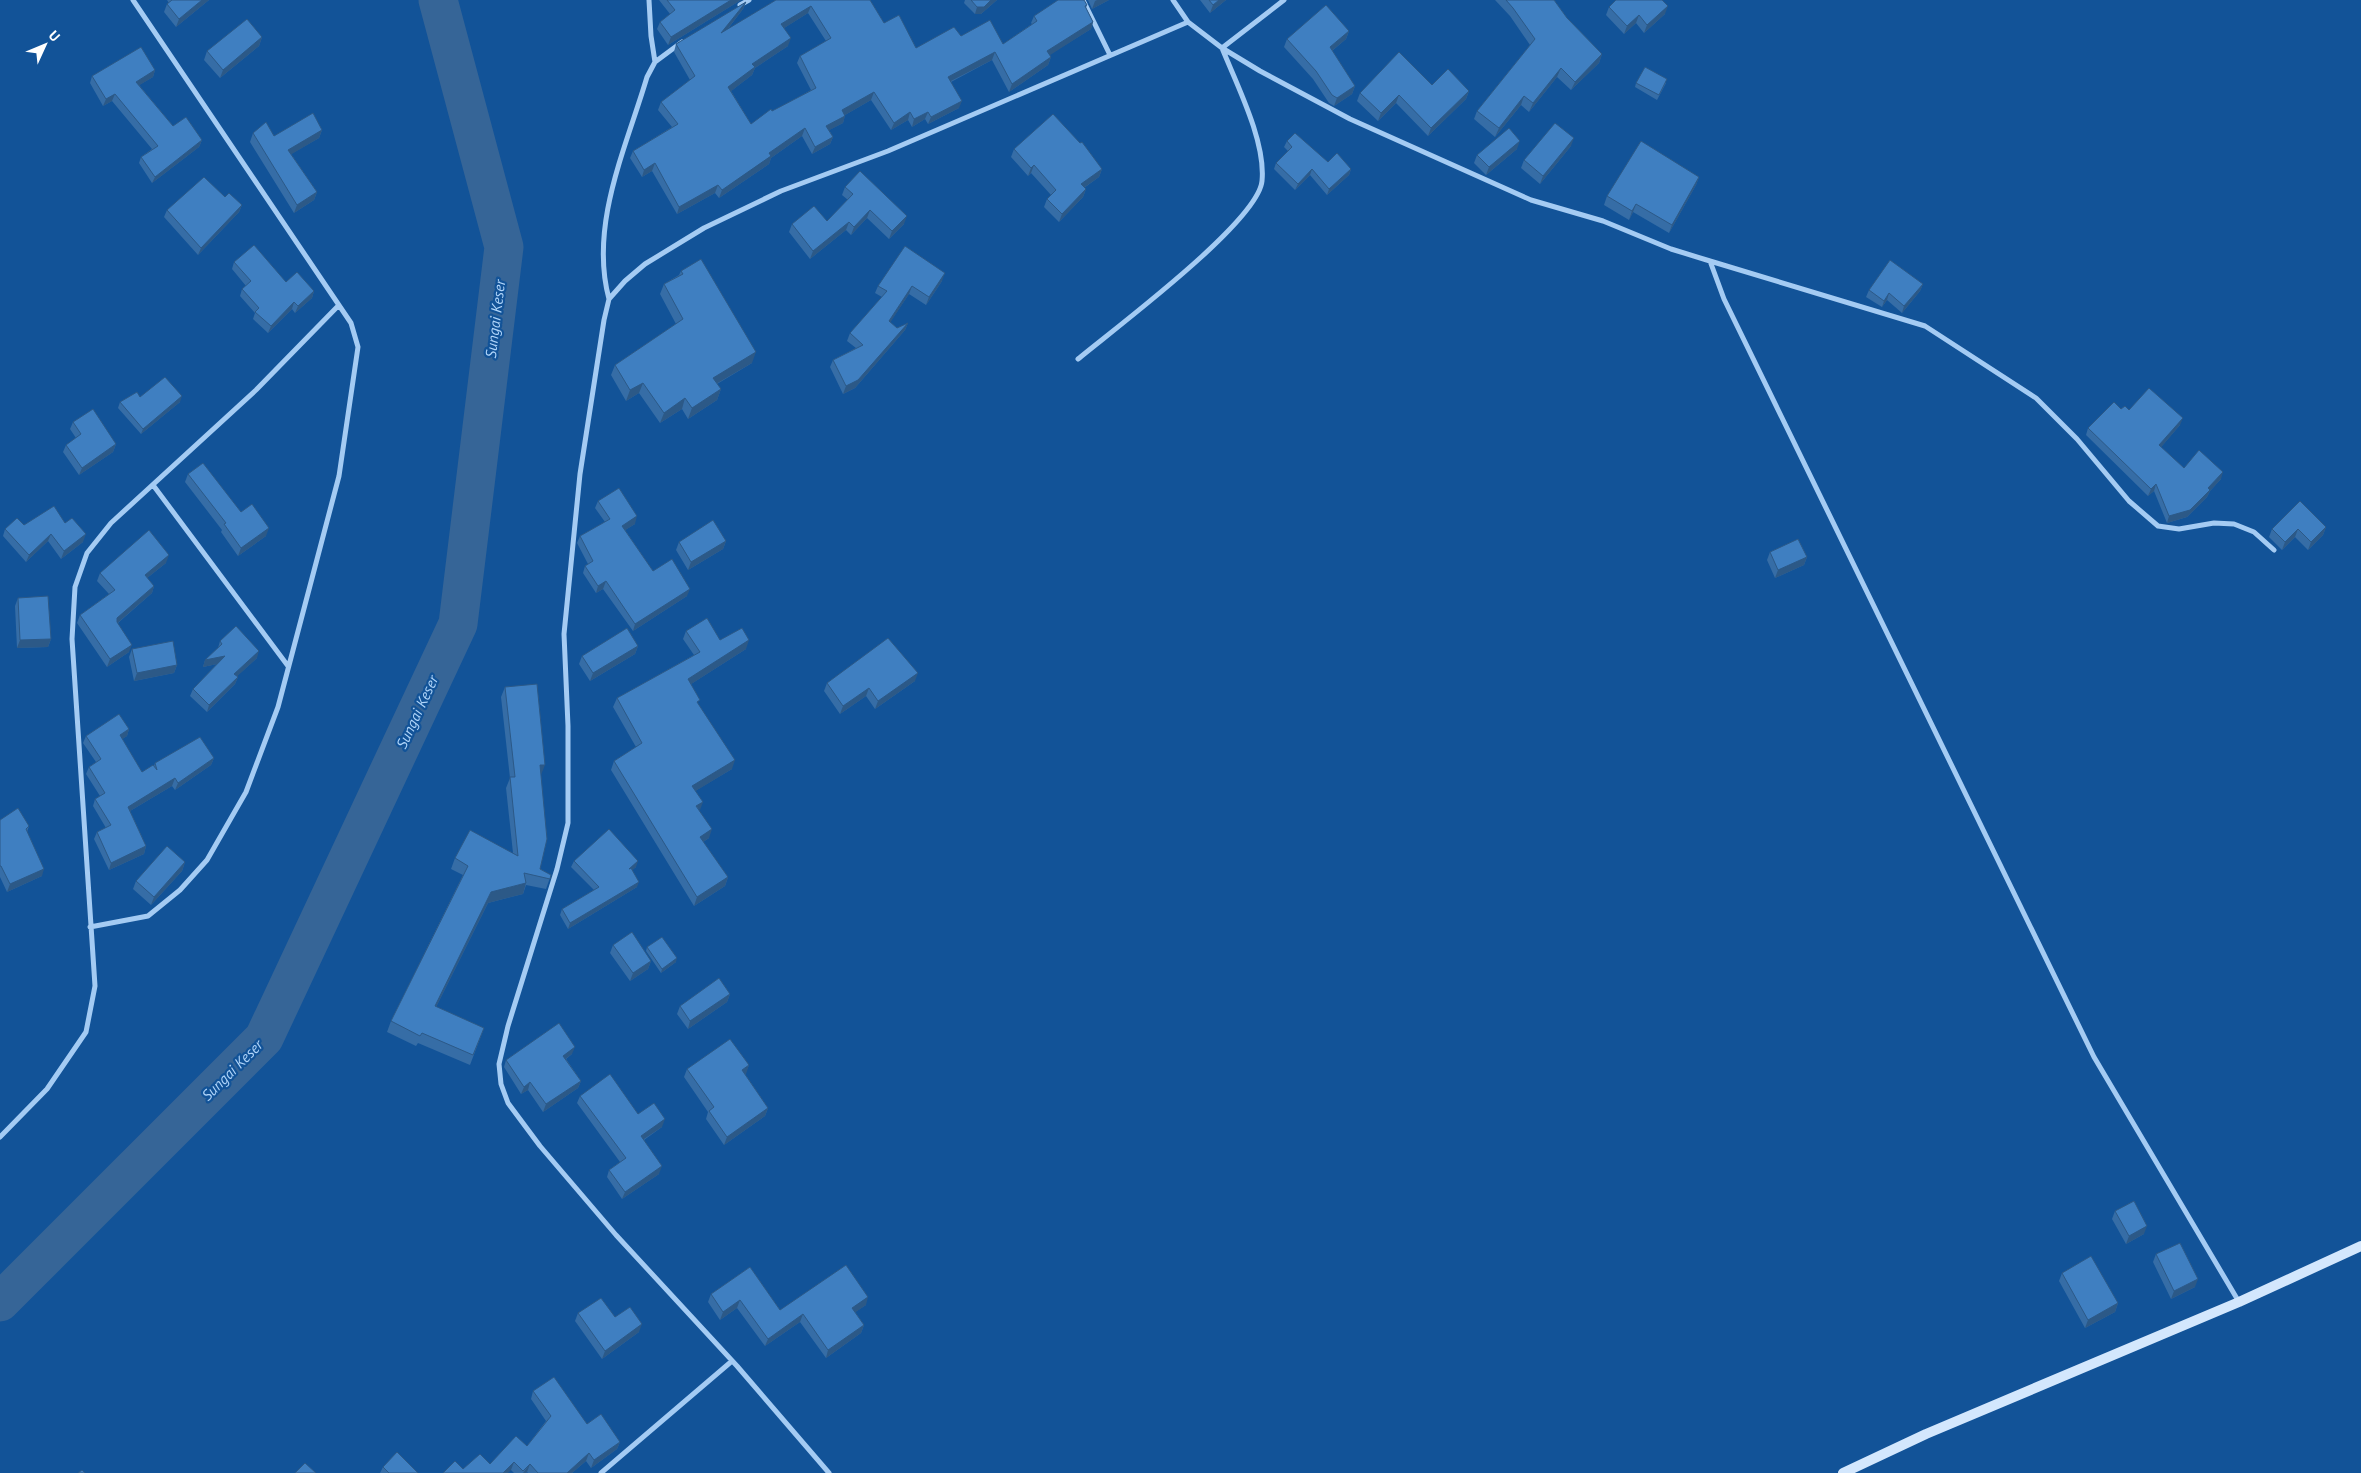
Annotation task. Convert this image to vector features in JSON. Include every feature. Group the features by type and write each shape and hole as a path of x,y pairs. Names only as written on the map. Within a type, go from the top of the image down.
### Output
{"street":[{"path":"90,927 148,916 180,890 207,860 246,792 278,707 339,476 358,347 351,323 133,0"},
{"path":"648,0 650,36 655,62"},
{"path":"733,10 749,0"},
{"path":"1083,0 1110,55"},
{"path":"1172,0 1188,22 1222,48 1260,71 1350,120 1532,200 1603,221 1671,249 1925,326 2036,398 2076,439 2129,501 2158,526 2179,529 2214,523 2234,524 2254,532 2274,550"},
{"path":"1222,48 1284,0"},
{"path":"609,299 625,281 645,264 704,228 781,191 888,151 1188,22"},
{"path":"687,38 655,62 648,78 612,190 602,249 603,275 609,299 580,474 564,634 568,726 568,823 557,869 508,1026 499,1064 501,1084 508,1103 540,1146 616,1235 732,1361 829,1473"},
{"path":"1078,359 1219,242 1255,200 1262,183 1261,150 1222,48"},
{"path":"1710,261 1724,299 2094,1057 2239,1302"},
{"path":"0,1137 47,1089 86,1032 95,986 72,639 75,587 87,553 111,523 256,390 339,306"},
{"path":"153,484 288,666"},
{"path":"1843,1473 1926,1434 2239,1302 2361,1246"},
{"path":"601,1473 732,1361"}],"building":[{"path":"172,0 202,0 179,19 167,4"},
{"path":"667,0 731,0 671,37 660,22 675,10"},
{"path":"776,0 870,0 884,23 899,15 916,48 954,27 961,36 990,20 1003,44 1037,21 1034,16 1058,0 1084,0 1093,22 1047,51 1051,57 1012,84 995,52 948,77 962,101 931,117 928,112 914,119 910,112 894,123 874,92 842,110 845,116 826,126 833,137 815,147 805,128 769,153 771,156 722,190 718,185 679,207 655,163 644,170 633,151 678,124 661,102 695,76 676,44 746,2 721,33","holes":["811,6 831,38 800,56 816,88 772,111 771,109 751,124 728,87 755,67 752,64 791,38 781,24"]},
{"path":"971,0 991,0 984,7 977,7"},
{"path":"1209,0 1219,0 1213,5"},
{"path":"1506,0 1554,0 1567,18 1602,54 1575,82 1561,68 1533,103 1524,96 1499,128 1477,111 1535,39"},
{"path":"1616,0 1662,0 1668,6 1647,25 1639,15 1627,26 1609,7"},
{"path":"1326,5 1349,31 1330,47 1355,86 1337,98 1332,95 1316,71 1287,39"},
{"path":"247,19 262,37 223,70 207,51"},
{"path":"141,47 155,70 136,82 173,126 186,117 202,140 155,177 141,157 158,146 115,94 106,99 92,76"},
{"path":"1399,52 1432,85 1448,69 1469,91 1431,128 1399,95 1381,113 1360,93"},
{"path":"1645,67 1667,79 1659,95 1636,83"},
{"path":"313,113 322,130 288,150 317,192 297,205 253,133 266,122 274,136"},
{"path":"1053,114 1080,143 1082,142 1102,169 1081,184 1086,189 1062,214 1047,199 1056,190 1034,165 1031,168 1014,149"},
{"path":"1555,123 1574,138 1543,176 1524,160"},
{"path":"1509,128 1520,141 1489,167 1477,155"},
{"path":"1295,133 1328,162 1337,153 1351,169 1329,189 1312,169 1298,184 1276,163 1292,147 1287,141"},
{"path":"1641,141 1699,177 1672,225 1636,204 1632,211 1607,196"},
{"path":"860,171 907,216 892,231 870,210 854,227 849,222 813,251 792,224 814,206 827,221 853,194 845,187"},
{"path":"204,177 225,197 229,193 242,205 201,248 167,210"},
{"path":"254,245 286,282 297,272 314,291 298,306 294,302 271,326 255,312 259,308 242,289 251,281 234,262"},
{"path":"905,246 945,273 929,297 912,286 889,321 897,328 908,323 858,380 846,386 833,360 863,345 850,333 887,291 878,286"},
{"path":"701,259 756,352 713,378 721,389 692,408 685,398 664,413 643,383 630,390 615,365 683,319 664,284 683,274 681,271"},
{"path":"1890,260 1923,284 1904,306 1889,293 1884,301 1869,290"},
{"path":"165,377 182,396 143,429 120,402 137,392 140,397"},
{"path":"2149,388 2183,418 2159,445 2184,468 2199,450 2223,472 2208,488 2210,490 2190,510 2169,516 2156,484 2151,489 2088,428 2114,402 2121,409 2125,406 2129,410"},
{"path":"93,409 116,444 82,468 66,445 81,434 73,422"},
{"path":"203,463 241,512 252,504 269,528 241,548 224,524 226,523 188,474"},
{"path":"619,488 637,516 622,526 653,571 672,559 690,589 635,624 606,581 598,586 585,566 593,561 580,536 610,519 598,501"},
{"path":"2300,501 2326,527 2311,542 2298,529 2285,542 2272,529"},
{"path":"54,506 65,523 72,518 86,534 64,551 51,534 29,555 5,529 17,518 24,525"},
{"path":"713,520 726,541 691,562 679,542"},
{"path":"149,530 169,555 145,575 154,586 117,618 117,622 132,645 110,659 80,615 115,590 100,573"},
{"path":"1798,539 1807,557 1778,570 1770,552"},
{"path":"48,596 51,639 20,640 18,598"},
{"path":"707,618 720,640 742,628 749,640 688,679 700,700 697,702 735,760 692,786 703,802 696,806 712,829 700,837 728,877 697,897 614,761 642,743 617,698 700,652 686,631"},
{"path":"236,626 259,651 234,674 238,677 209,705 193,689 225,656 205,660 222,644 220,641"},
{"path":"627,628 638,646 593,673 582,656"},
{"path":"888,638 918,673 878,701 869,688 843,706 827,683"},
{"path":"173,641 177,665 137,673 132,649"},
{"path":"537,684 545,765 540,765 547,839 540,869 551,875 550,879 524,873 526,883 491,892 435,1006 484,1028 473,1055 422,1033 420,1036 391,1021 468,866 455,858 470,830 518,856 510,777 515,777 505,687"},
{"path":"119,714 129,729 120,735 142,772 153,765 157,770 155,763 200,737 214,758 178,783 175,778 128,807 146,846 111,863 97,832 111,825 95,799 105,793 89,767 101,759 86,736"},
{"path":"18,808 29,826 26,829 44,869 10,884 0,866 0,820"},
{"path":"609,829 638,861 629,869 631,868 639,882 570,923 562,909 599,887 574,861"},
{"path":"167,846 185,862 154,897 136,881"},
{"path":"632,932 651,961 633,973 613,945"},
{"path":"662,937 677,958 662,969 647,947"},
{"path":"719,978 730,994 690,1021 680,1006"},
{"path":"559,1023 575,1047 563,1056 581,1081 546,1104 530,1082 524,1087 506,1060"},
{"path":"730,1039 749,1065 742,1070 768,1108 727,1137 709,1111 714,1107 687,1069"},
{"path":"610,1074 638,1114 654,1103 665,1119 641,1136 662,1166 625,1192 609,1170 626,1158 580,1096"},
{"path":"2134,1201 2147,1226 2129,1236 2115,1211"},
{"path":"2180,1243 2198,1279 2174,1291 2156,1254"},
{"path":"2091,1256 2118,1303 2088,1320 2062,1273"},
{"path":"846,1265 868,1297 852,1308 864,1325 828,1350 803,1314 768,1339 740,1300 723,1312 711,1294 750,1267 780,1310"},
{"path":"601,1298 615,1317 630,1307 642,1324 605,1351 578,1313"},
{"path":"554,1377 587,1424 601,1414 620,1442 594,1460 589,1453 567,1473 538,1473 530,1464 523,1471 514,1462 503,1473 443,1473 455,1461 463,1469 480,1454 490,1464 516,1436 527,1446 551,1416 533,1391"},
{"path":"397,1452 418,1473 389,1473 383,1467"},
{"path":"305,1463 316,1473 295,1473"}],"waterway":[{"name":"Sungai Keser","path":"0,1302 264,1038 458,624 504,247 438,0"}]}
